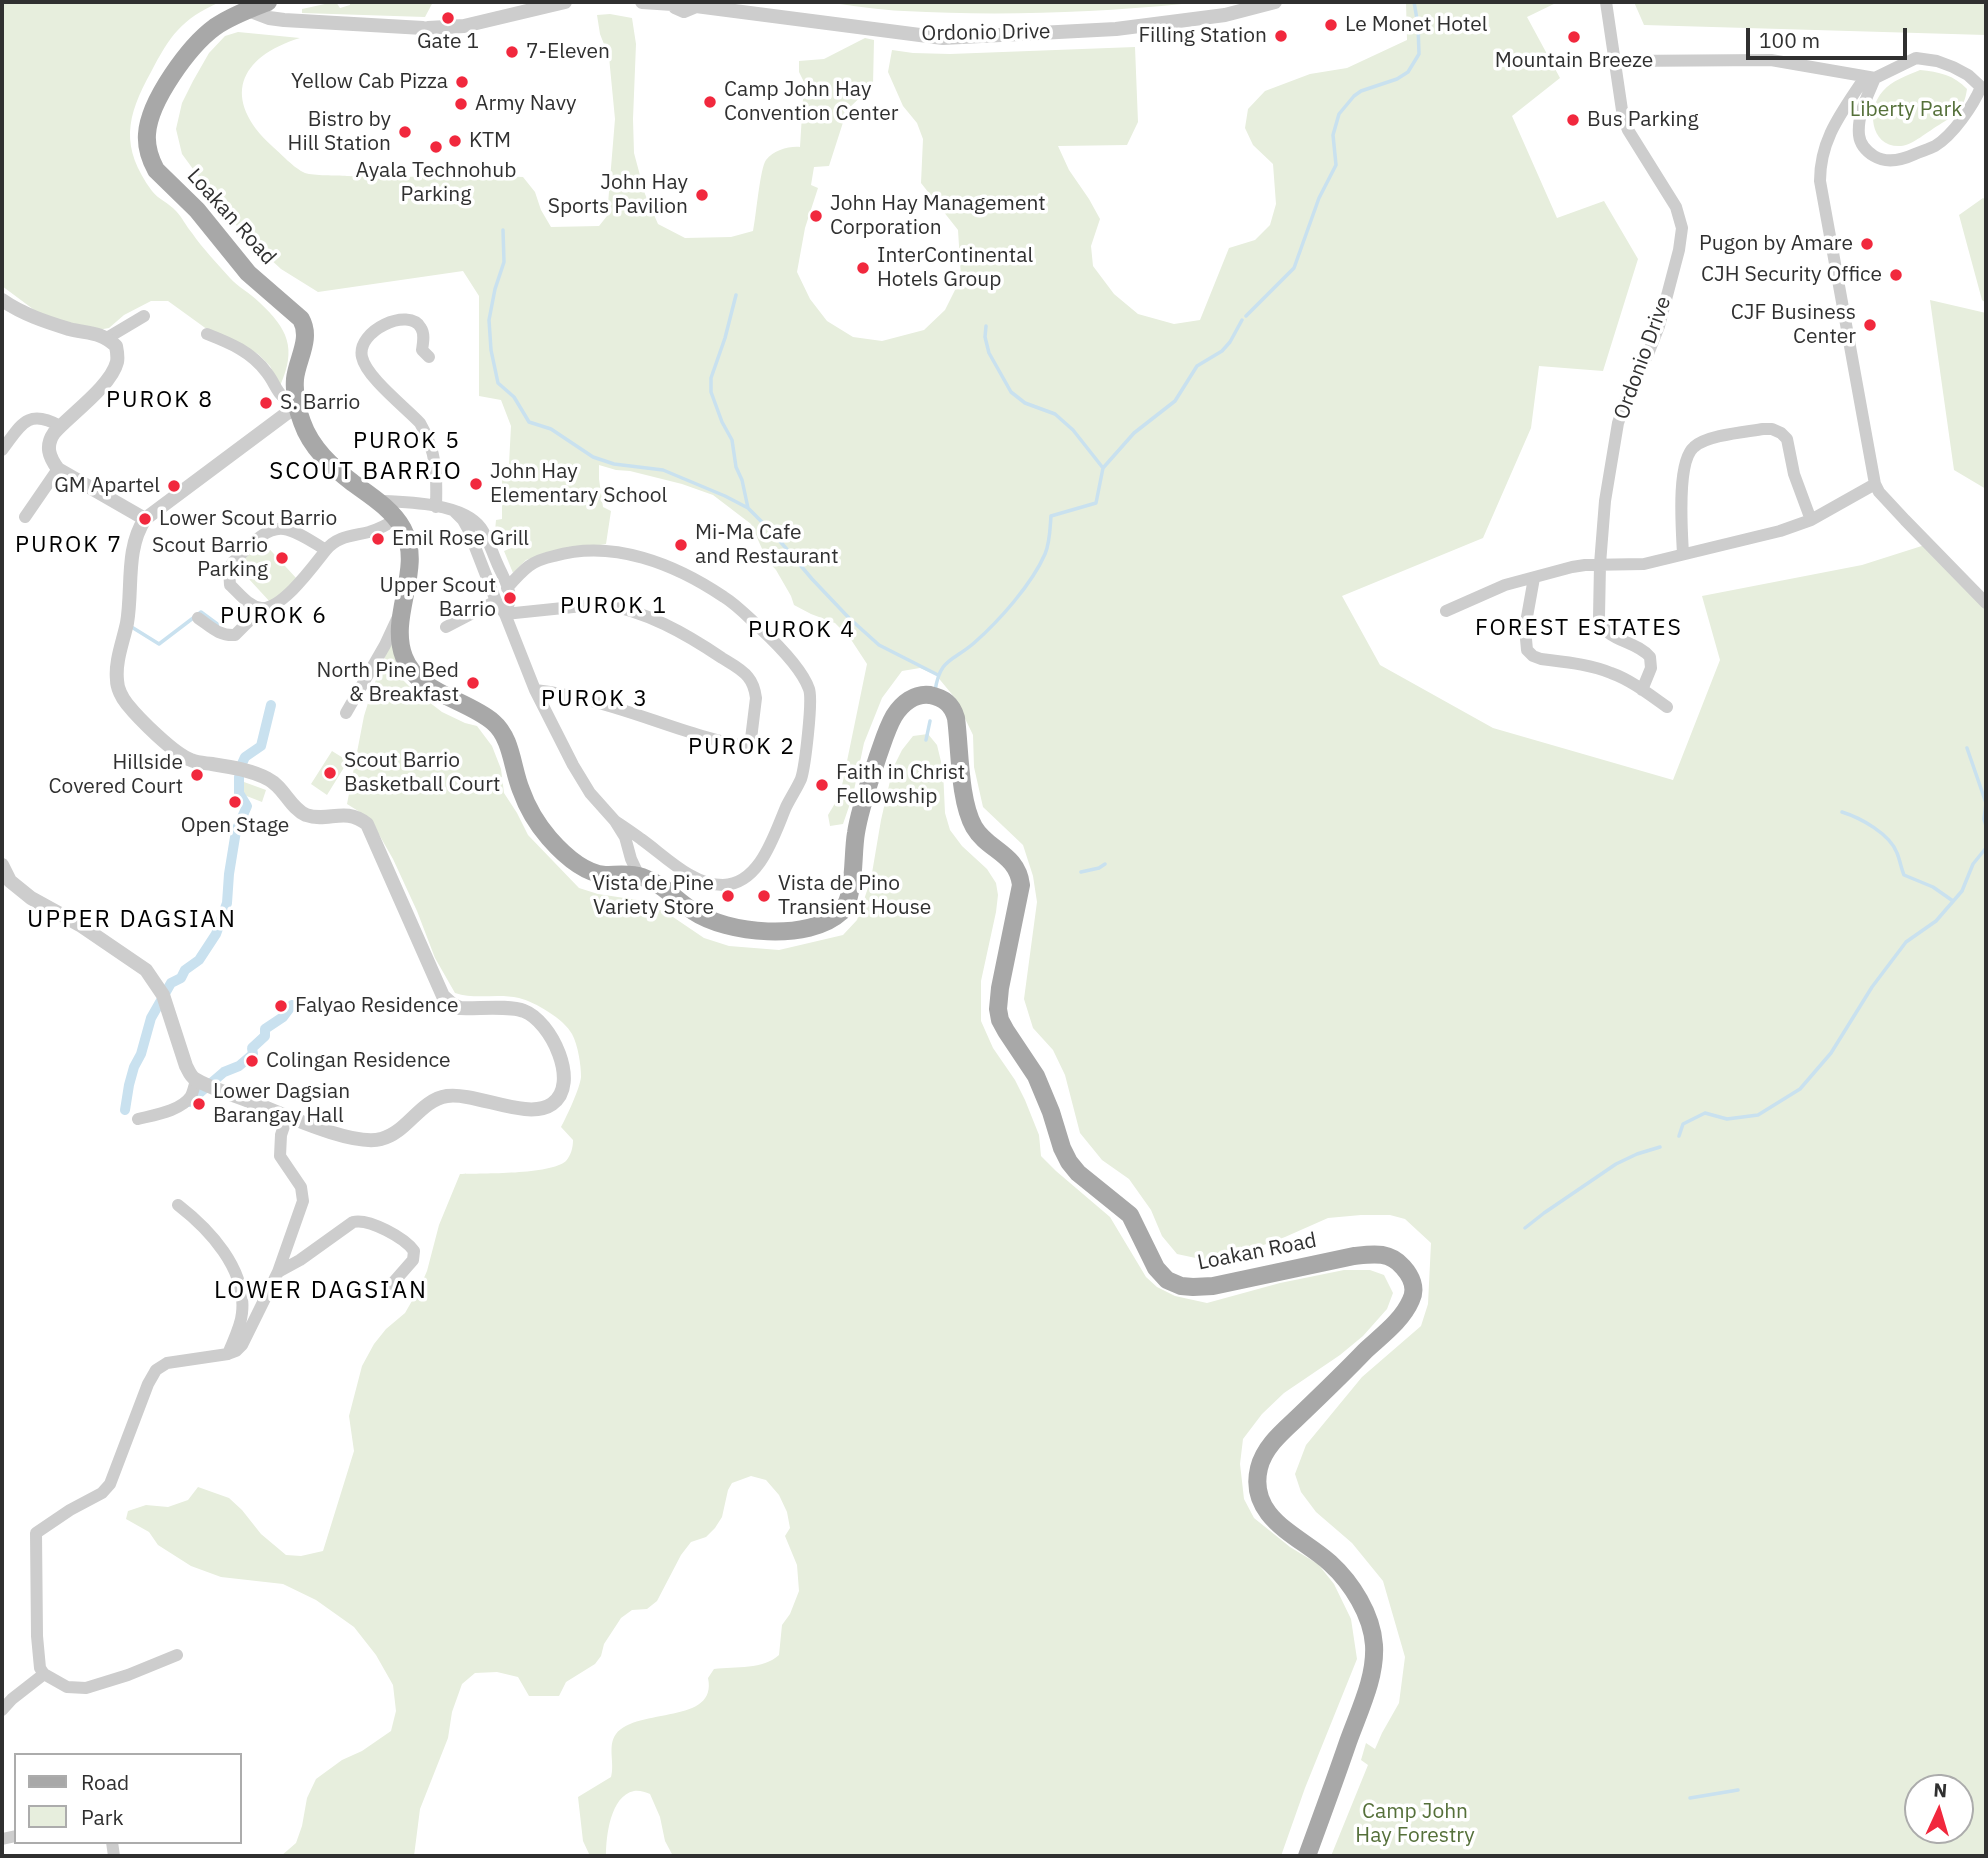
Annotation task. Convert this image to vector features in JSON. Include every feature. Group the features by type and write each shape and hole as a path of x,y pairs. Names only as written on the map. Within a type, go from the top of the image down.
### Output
{"main road":[{"name":"Loakan Road","path":"268,2 214,28 186,56 154,108 147,133 151,160 156,170 198,210 248,274 301,319 305,343 295,378 297,404 303,425 320,453 337,470 379,501 396,519 407,540 410,560 402,610 400,641 403,656 409,668 422,681 494,723 505,737 520,789 531,812 549,838 568,857 594,874 639,876 665,888 692,911 726,926 757,931 803,929 821,923 843,910 850,894 856,832 867,789 895,714 915,696 935,697 949,703 956,718 966,802 974,827 1015,865 1020,874 1021,885 1000,988 1000,1020 1036,1076 1062,1148 1077,1173 1130,1216 1156,1268 1167,1280 1181,1286 1213,1286 1354,1256 1376,1254 1396,1259 1411,1276 1412,1299 1394,1324 1275,1439 1259,1467 1259,1495 1264,1508 1276,1522 1329,1562 1347,1581 1363,1609 1374,1642 1374,1662 1366,1692 1307,1856"}],"street":[{"path":"248,10 284,20 425,28 464,26 565,2"},
{"name":"Ordonio Drive","path":"642,2 672,3 684,11 698,4 943,38 1128,27 1225,15 1275,2"},
{"name":"Ordonio Drive","path":"1606,2 1621,109 1628,130 1676,207 1682,228 1679,250 1659,326 1631,385 1618,424 1605,501 1599,617 1605,631 1643,650 1650,657 1651,668 1642,690"},
{"path":"1870,77 1859,138 1870,153 1886,160 1898,161 1937,145 1965,116 1981,87 1968,75 1953,67 1916,58 1870,77 1829,134 1822,151 1820,181 1875,484 1879,492 1986,603"},
{"path":"1616,61 1771,60 1870,77"},
{"path":"2,300 14,309 72,330 100,335 116,346 117,362 113,371 50,439 50,457 58,469 145,519"},
{"path":"107,338 144,316"},
{"path":"429,357 422,350 424,335 421,326 406,320 393,321 373,331 362,348 362,357 380,385 411,414 425,432 436,463 436,507"},
{"path":"2,866 10,881 31,898 87,929 146,970 163,995 186,1066 196,1080 287,1117 346,1136 377,1141 393,1134 438,1098 456,1095 515,1108 535,1109 545,1108 561,1095 564,1075 560,1057 545,1028 524,1011 460,1008 443,996 367,824 357,817 345,815 320,817 303,814 270,780 247,770 191,760 174,750 122,698 117,682 118,665 127,622 134,541 145,519 297,404 282,397 268,373 251,356 234,345 207,334"},
{"path":"2,450 24,421 39,417 60,426"},
{"path":"1683,554 1681,497 1686,465 1688,455 1704,441 1763,429 1781,433 1787,439 1794,474 1811,520"},
{"path":"25,517 58,469"},
{"path":"1446,611 1489,591 1572,567 1644,564 1760,537 1811,520 1875,484"},
{"path":"379,501 416,502 455,512 467,516 482,529 510,598 505,614"},
{"path":"455,512 468,529 496,601 505,614 536,690 573,765 590,793 615,821 625,837 639,876"},
{"path":"326,550 282,528 264,534 233,562 229,569 230,585 248,602 262,608 268,607 282,598 307,574 335,541 371,531 396,519"},
{"path":"507,588 530,565 565,552 604,550 657,562 676,569 725,597 773,639 809,688 801,779 764,856 746,876 728,884 708,884 667,860 615,821"},
{"path":"1534,578 1525,628 1527,650 1533,656 1596,667 1613,673 1667,707"},
{"path":"446,628 496,601"},
{"path":"505,614 601,604 617,606 677,629 747,675 756,698 750,747 691,734 584,699 536,690"},
{"path":"198,618 219,634 236,635 262,608"},
{"path":"346,712 402,610"},
{"path":"138,1119 182,1105 191,1097 196,1080"},
{"path":"177,1655 86,1688 67,1687 44,1674 40,1668 37,1636 36,1533 102,1493 110,1484 148,1384 156,1370 167,1363 228,1354 242,1345 278,1272 303,1201 301,1187 280,1156 281,1135 287,1117"},
{"path":"178,1205 204,1226 218,1242 234,1271 241,1293 242,1313 228,1354"},
{"path":"278,1272 353,1222 361,1221 407,1242 414,1251 413,1260 392,1284"},
{"path":"2,1710 44,1674"}],"green space":[{"path":"2,2 220,2 186,22 164,48 136,103 130,132 131,146 142,175 152,191 176,211 230,278 269,312 283,330 287,340 288,361 280,386 270,366 258,354 215,335 168,301 151,301 124,315 109,328 92,331 37,312 2,286"},
{"path":"336,2 340,8 350,5 350,2 433,2 425,17 302,13 302,9"},
{"path":"824,2 1186,2 1113,10 939,13"},
{"name":"Camp John Hay Forestry","path":"1406,2 1558,2 1527,17 1560,78 1512,116 1557,218 1604,201 1638,259 1603,371 1539,366 1531,428 1483,538 1342,596 1380,665 1493,728 1673,780 1720,660 1702,596 1862,565 1928,544 1986,603 1986,1856 1331,1856 1368,1765 1361,1760 1366,1743 1375,1749 1399,1703 1405,1657 1383,1581 1352,1543 1316,1512 1301,1492 1295,1474 1306,1445 1362,1377 1421,1326 1428,1304 1431,1243 1405,1219 1390,1215 1361,1215 1328,1218 1242,1253 1205,1260 1177,1254 1162,1236 1151,1210 1129,1179 1102,1160 1080,1133 1065,1075 1053,1050 1033,1028 1024,999 1037,902 1033,876 1023,845 983,807 974,767 973,735 955,698 936,675 920,668 902,671 882,698 864,743 853,795 843,824 830,826 828,815 840,795 867,664 850,638 835,623 794,605 776,570 767,560 751,524 713,495 682,484 599,465 603,507 611,511 606,544 540,555 526,560 513,573 504,551 516,546 512,533 497,538 495,531 496,520 502,519 502,465 509,464 511,426 501,400 479,396 479,296 463,271 318,292 281,269 245,236 182,154 176,129 182,103 193,81 209,53 225,36 238,32 300,38 262,56 250,68 242,96 246,112 256,129 301,171 314,175 369,177 523,177 535,192 551,227 599,226 607,216 615,119 609,57 600,34 597,15 610,14 632,18 636,44 634,153 645,194 658,224 685,238 731,237 753,231 766,160 782,149 800,147 804,82 799,72 799,61 824,59 865,38 874,40 873,85 847,110 829,166 814,167 811,185 818,188 805,228 797,272 810,299 827,321 853,337 882,341 924,330 945,310 961,278 958,230 921,183 923,139 917,123 903,106 888,72 892,50 950,54 1135,47 1138,122 1127,145 1058,146 1069,170 1100,219 1091,246 1093,266 1114,294 1138,314 1174,324 1200,320 1229,248 1255,240 1270,225 1276,204 1273,164 1253,145 1245,128 1248,109 1265,91 1310,74 1347,68 1407,40"},
{"path":"1634,2 1986,2 1986,35 1644,25"},
{"name":"Liberty Park","path":"1920,70 1940,73 1957,80 1967,89 1964,102 1955,114 1915,141 1901,146 1891,145 1877,134 1874,107 1890,84"},
{"path":"1983,198 1986,200 1986,303 1982,300 1959,215"},
{"path":"1930,300 1986,313 1986,489 1954,470"},
{"path":"262,541 297,579 271,603 236,565"},
{"path":"391,641 400,677 412,689 442,712 477,726 492,746 501,769 504,793 528,835 579,888 598,894 644,901 704,938 729,946 779,950 843,935 857,920 871,879 893,768 913,736 928,734 937,745 943,770 945,813 950,830 962,846 987,869 996,883 996,912 981,981 981,1021 993,1048 1025,1100 1039,1135 1041,1156 1110,1217 1146,1277 1157,1287 1175,1296 1207,1303 1280,1283 1344,1270 1370,1270 1384,1275 1393,1293 1387,1309 1363,1336 1340,1355 1284,1393 1262,1414 1243,1439 1240,1464 1244,1499 1254,1518 1290,1547 1318,1564 1334,1584 1351,1619 1357,1659 1281,1856 673,1856 665,1841 660,1817 650,1794 636,1791 626,1794 615,1809 609,1828 606,1856 590,1856 583,1841 578,1797 611,1777 612,1744 616,1734 641,1720 674,1714 701,1703 708,1693 708,1678 714,1669 757,1665 779,1655 782,1625 790,1614 799,1591 797,1565 785,1536 790,1528 787,1512 779,1495 766,1480 751,1476 732,1483 722,1517 706,1537 691,1542 681,1555 657,1601 647,1609 632,1610 621,1618 595,1664 566,1682 559,1696 529,1696 518,1677 497,1672 475,1673 462,1684 452,1712 448,1738 420,1809 414,1856 281,1856 296,1843 307,1798 316,1779 391,1731 396,1711 393,1685 376,1655 354,1627 316,1600 283,1584 221,1577 191,1566 158,1545 149,1532 126,1519 128,1511 146,1505 168,1507 188,1500 198,1487 229,1498 261,1534 286,1555 301,1556 323,1551 354,1451 349,1416 362,1366 374,1344 386,1329 405,1313 420,1287 439,1225 460,1174 531,1171 558,1166 566,1161 573,1140 561,1127 581,1077 579,1055 572,1034 548,1012 519,998 455,993 435,958 393,859 373,824 347,804 364,716"},
{"name":"Scout Barrio Basketball Court","path":"332,751 348,761 327,795 311,784"},
{"path":"244,782 266,790 262,802 244,795 241,791"}],"waterway":[{"path":"1246,316 1294,268 1319,198 1336,165 1333,135 1339,114 1361,91 1397,79 1408,72 1419,54 1414,2"},
{"path":"503,230 504,262 489,320 491,350 498,383 514,397 529,422 551,429 593,457 614,464 663,470 748,508 849,618 879,645 938,675"},
{"path":"736,295 711,378 711,392 732,440 736,467 742,480 748,508"},
{"path":"935,691 944,666 994,624 1032,577 1047,550 1051,516 1096,503 1103,468 1134,433 1175,401 1197,366 1222,351 1242,320"},
{"path":"986,326 985,337 989,353 1011,392 1025,403 1055,414 1073,430 1103,468"},
{"path":"130,626 159,644 201,612 220,626"},
{"path":"240,768 245,757 261,746 271,705"},
{"path":"926,740 930,721"},
{"path":"1967,748 1986,803"},
{"path":"125,1110 134,1067 141,1054 151,1018 171,983 181,978 185,970 199,960 216,934 227,903 236,831 247,806 239,793 239,777"},
{"path":"1986,803 1986,826"},
{"path":"1842,812 1858,818 1888,839 1897,853 1904,875 1933,887 1953,901"},
{"path":"1679,1136 1683,1124 1705,1113 1727,1119 1758,1115 1800,1089 1831,1053 1872,987 1906,942 1936,921 1962,891 1973,864 1986,848"},
{"path":"1081,872 1105,864"},
{"path":"189,1102 224,1072 239,1066 253,1054 252,1048 265,1036 265,1029 283,1017 292,1005"},
{"path":"1525,1228 1616,1164 1660,1147"},
{"path":"1690,1798 1738,1790"}],"place":[{"name":"Gate 1","path":"448,18"},
{"name":"Le Monet Hotel","path":"1331,25"},
{"name":"Filling Station","path":"1281,36"},
{"name":"Mountain Breeze","path":"1574,37"},
{"name":"7-Eleven","path":"512,52"},
{"name":"Yellow Cab Pizza","path":"462,82"},
{"name":"Camp John Hay Convention Center","path":"710,102"},
{"name":"Army Navy","path":"461,104"},
{"name":"Bus Parking","path":"1573,120"},
{"name":"Bistro by Hill Station","path":"405,132"},
{"name":"KTM","path":"455,141"},
{"name":"Ayala Technohub Parking","path":"436,147"},
{"name":"John Hay Sports Pavilion","path":"702,195"},
{"name":"John Hay Management Corporation","path":"816,216"},
{"name":"Pugon by Amare","path":"1867,244"},
{"name":"InterContinental Hotels Group","path":"863,268"},
{"name":"CJH Security Office","path":"1896,275"},
{"name":"CJF Business Center","path":"1870,325"},
{"name":"S. Barrio","path":"266,403"},
{"name":"John Hay Elementary School","path":"476,484"},
{"name":"GM Apartel","path":"174,486"},
{"name":"Lower Scout Barrio","path":"145,519"},
{"name":"Emil Rose Grill","path":"378,539"},
{"name":"Mi-Ma Cafe and Restaurant","path":"681,545"},
{"name":"Scout Barrio Parking","path":"282,558"},
{"name":"Upper Scout Barrio","path":"510,598"},
{"name":"North Pine Bed & Breakfast","path":"473,683"},
{"name":"Scout Barrio Basketball Court","path":"330,773"},
{"name":"Hillside Covered Court","path":"197,775"},
{"name":"Faith in Christ Fellowship","path":"822,785"},
{"name":"Open Stage","path":"235,802"},
{"name":"Vista de Pine Variety Store","path":"728,896"},
{"name":"Vista de Pino Transient House","path":"764,896"},
{"name":"Falyao Residence","path":"281,1006"},
{"name":"Colingan Residence","path":"252,1061"},
{"name":"Lower Dagsian Barangay Hall","path":"199,1104"}],"district":[{"name":"PUROK 8","path":"160,400"},
{"name":"PUROK 5","path":"407,441"},
{"name":"SCOUT BARRIO","path":"366,472"},
{"name":"PUROK 7","path":"69,545"},
{"name":"PUROK 1","path":"614,606"},
{"name":"PUROK 6","path":"274,616"},
{"name":"FOREST ESTATES","path":"1579,628"},
{"name":"PUROK 4","path":"802,630"},
{"name":"PUROK 3","path":"595,699"},
{"name":"PUROK 2","path":"742,747"},
{"name":"UPPER DAGSIAN","path":"132,920"},
{"name":"LOWER DAGSIAN","path":"321,1291"}]}
